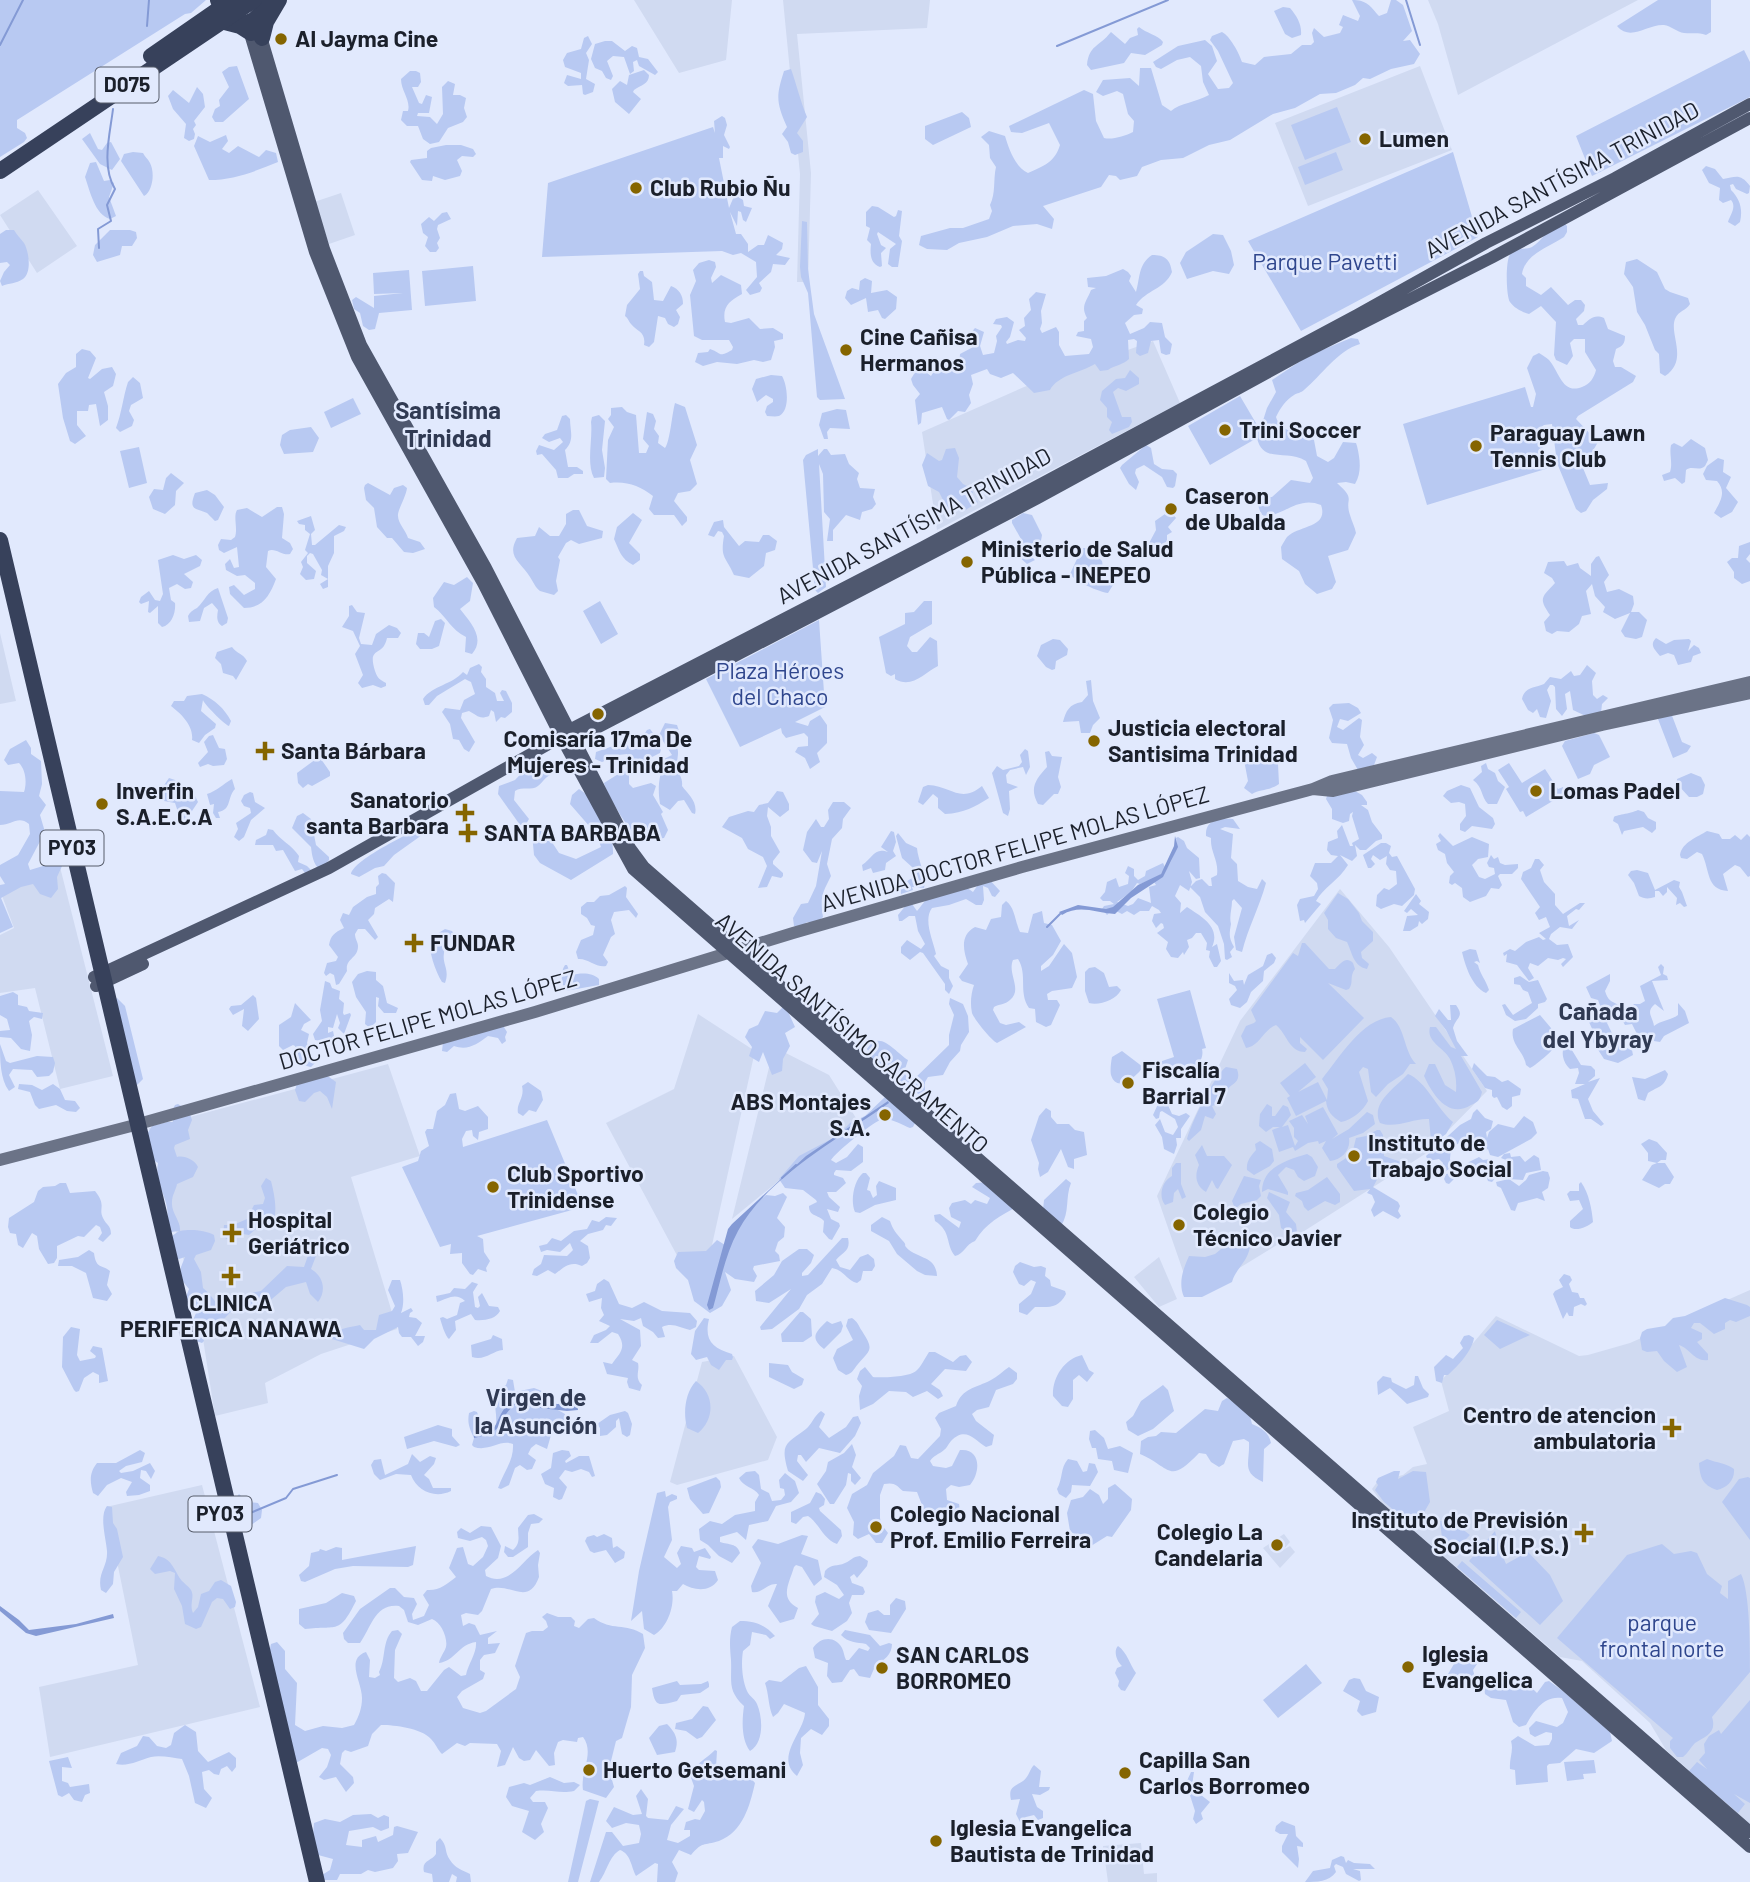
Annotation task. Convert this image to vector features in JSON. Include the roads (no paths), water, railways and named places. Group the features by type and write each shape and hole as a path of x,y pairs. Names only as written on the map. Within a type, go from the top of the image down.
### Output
{"highway":[{"path":"218,0 223,16 244,28"},
{"path":"0,166 214,17 218,0"},
{"name":"D075","path":"0,166 232,0"},
{"path":"0,166 217,20 244,28 266,22 279,0"},
{"path":"244,28 263,4"},
{"name":"D075","path":"0,166 263,4"},
{"name":"PY03","path":"0,540 99,980 255,1643 307,1882"},
{"name":"PY03","path":"0,582 33,731 99,980"},
{"name":"PY03","path":"255,1643 317,1882"}],"main road":[{"name":"AVENIDA SANTÍSIMO SACRAMENTO","path":"244,28 314,251 357,357 567,738 632,869 734,953 1750,1832"},
{"name":"AVENIDA SANTÍSIMA TRINIDAD","path":"99,980 330,875 567,738 1357,315 1486,243 1615,178 1750,104"},
{"name":"AVENIDA SANTÍSIMA TRINIDAD","path":"567,738 1027,504 1296,357 1492,258 1750,118"},
{"name":"AVENIDA DOCTOR FELIPE MOLAS LÓPEZ","path":"734,953 1022,867 1313,789 1332,780 1750,681"},
{"name":"AVENIDA DOCTOR FELIPE MOLAS LÓPEZ","path":"1313,789 1333,791 1750,692"},
{"name":"DOCTOR FELIPE MOLAS LÓPEZ","path":"0,1160 133,1126 535,1013 734,953"},
{"name":"AVENIDA SANTÍSIMO SACRAMENTO","path":"911,1107 1750,1847"}],"waterway":[{"path":"0,45 23,0"},
{"path":"147,26 149,0"},
{"path":"1057,46 1168,0"},
{"path":"1406,0 1420,45"},
{"path":"99,248 98,229 111,221 107,205 115,189 107,160 113,109"},
{"path":"1047,927 1060,914"},
{"path":"782,1178 796,1165"},
{"path":"243,1516 286,1498 293,1489 337,1475"}],"place":[{"name":"Al Jayma Cine","path":"281,39"},
{"name":"Lumen","path":"1365,139"},
{"name":"Club Rubio Ñu","path":"636,188"},
{"name":"Cine Cañisa Hermanos","path":"846,350"},
{"name":"Trini Soccer","path":"1225,430"},
{"name":"Paraguay Lawn Tennis Club","path":"1476,446"},
{"name":"Caseron de Ubalda","path":"1171,509"},
{"name":"Ministerio de Salud Pública - INEPEO","path":"967,562"},
{"name":"Comisaría 17ma De Mujeres - Trinidad","path":"598,714"},
{"name":"Justicia electoral Santisima Trinidad","path":"1094,741"},
{"name":"Santa Bárbara","path":"265,751"},
{"name":"Lomas Padel","path":"1536,791"},
{"name":"Inverfin S.A.E.C.A","path":"102,804"},
{"name":"Sanatorio santa Barbara","path":"465,813"},
{"name":"SANTA BARBABA","path":"468,833"},
{"name":"FUNDAR","path":"414,943"},
{"name":"Fiscalía Barrial 7","path":"1128,1083"},
{"name":"ABS Montajes S.A.","path":"885,1115"},
{"name":"Instituto de Trabajo Social","path":"1354,1156"},
{"name":"Club Sportivo Trinidense","path":"493,1187"},
{"name":"Colegio Técnico Javier","path":"1179,1225"},
{"name":"Hospital Geriátrico","path":"232,1233"},
{"name":"CLINICA PERIFERICA NANAWA","path":"231,1276"},
{"name":"Centro de atencion ambulatoria","path":"1672,1428"},
{"name":"Colegio Nacional Prof. Emilio Ferreira","path":"876,1527"},
{"name":"Instituto de Previsión Social (I.P.S.)","path":"1584,1533"},
{"name":"Colegio La Candelaria","path":"1277,1545"},
{"name":"Iglesia Evangelica","path":"1408,1667"},
{"name":"SAN CARLOS BORROMEO","path":"882,1668"},
{"name":"Huerto Getsemani","path":"589,1770"},
{"name":"Capilla San Carlos Borromeo","path":"1125,1773"},
{"name":"Iglesia Evangelica Bautista de Trinidad","path":"936,1841"}],"district":[{"name":"Santísima Trinidad","path":"448,425"},
{"name":"Cañada del Ybyray","path":"1598,1026"},
{"name":"Virgen de la Asunción","path":"536,1412"}],"park label":[{"name":"Parque Pavetti","path":"1325,262"},
{"name":"Plaza Héroes del Chaco","path":"780,684"},
{"name":"parque frontal norte","path":"1662,1636"}]}
